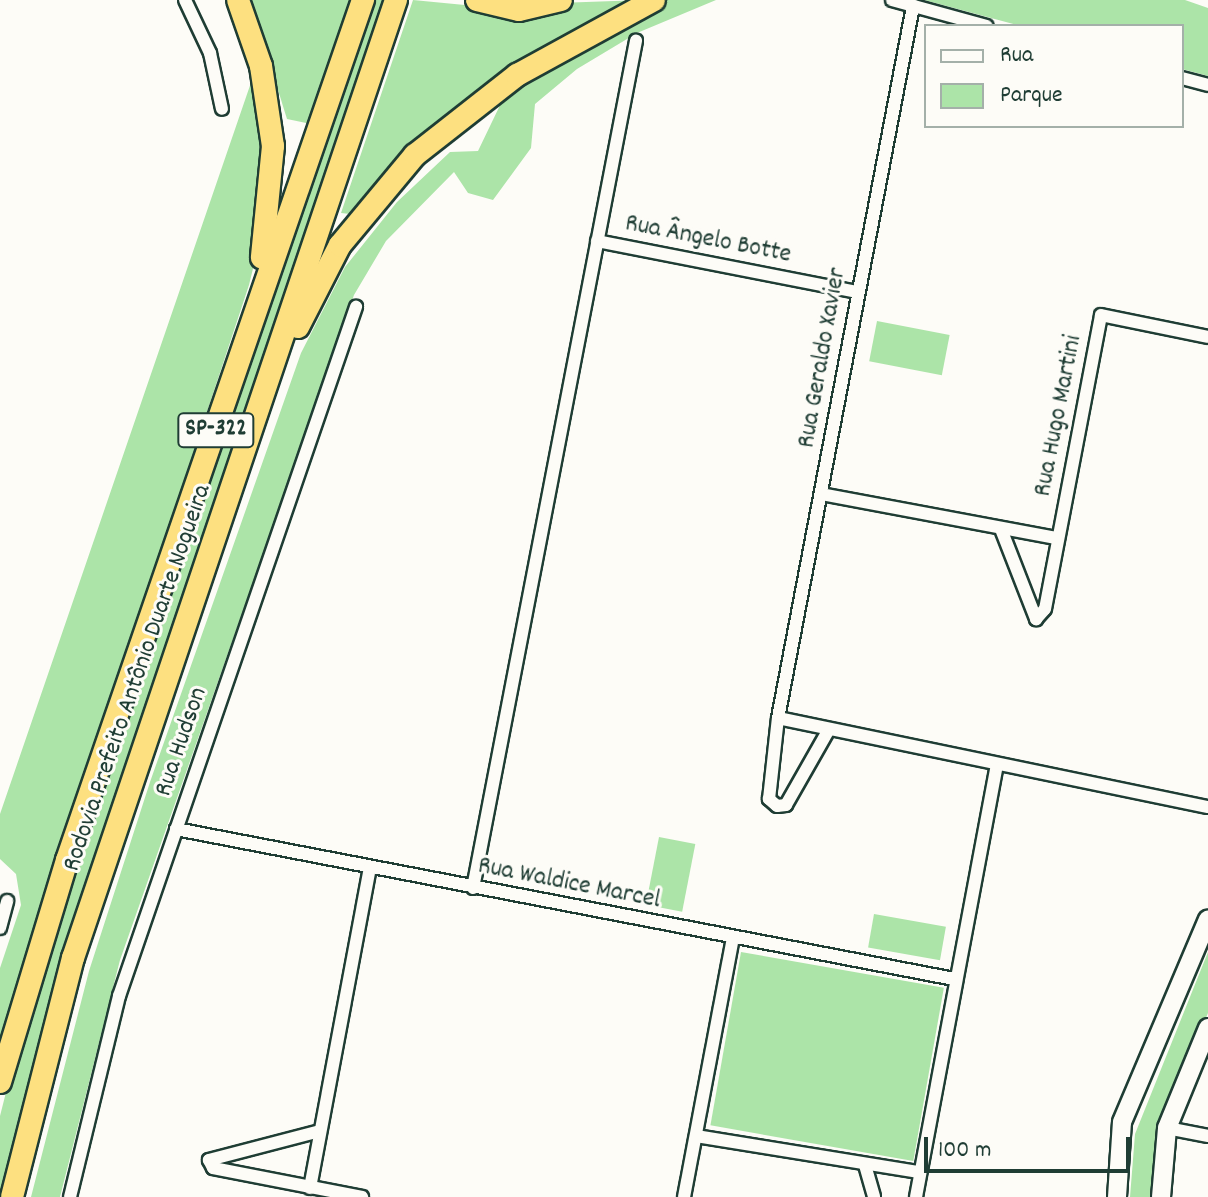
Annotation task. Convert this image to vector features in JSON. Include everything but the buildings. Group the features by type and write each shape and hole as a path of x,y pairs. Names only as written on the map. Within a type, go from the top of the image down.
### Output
{"highway":[{"path":"212,443 264,249 274,180 261,66 238,0"},
{"name":"Rodovia Prefeito Antônio Duarte Nogueira","path":"0,1082 67,860 363,0"},
{"name":"Rodovia Prefeito Antônio Duarte Nogueira","path":"12,1197 47,1041 396,0"},
{"path":"477,0 519,10 561,0"},
{"path":"245,449 321,276 378,192 489,94 654,0"}],"main road":[{"path":"1117,1197 1122,1122 1208,919"},
{"path":"1161,1197 1167,1128 1208,1028"}],"street":[{"path":"185,0 210,53 222,109"},
{"path":"892,0 980,24"},
{"name":"Rua Geraldo Xavier","path":"828,731 786,805 777,806 769,799 778,718 913,6"},
{"path":"473,888 636,41"},
{"path":"1184,79 1208,85"},
{"name":"Rua Ângelo Botte","path":"597,241 857,292"},
{"name":"Rua Hudson","path":"70,1197 119,996 356,307"},
{"name":"Rua Hugo Martini","path":"1001,529 1036,619 1045,609 1101,315 1208,337"},
{"name":"Rua Hugo Martini","path":"821,494 1057,538"},
{"path":"778,718 996,768 1208,807"},
{"path":"916,1197 954,979 996,768"},
{"name":"Rua Waldice Marcel","path":"176,829 954,979"},
{"path":"310,1188 370,868"},
{"path":"0,928 7,901"},
{"path":"684,1197 733,938"},
{"path":"1167,1128 1208,1136"},
{"path":"320,1131 209,1160 213,1168 362,1197"},
{"path":"696,1136 919,1172"},
{"path":"865,1165 874,1197"}],"green space":[{"path":"250,0 353,0 311,124 287,119"},
{"path":"376,0 385,0 50,998 0,1197 0,1116 31,993"},
{"path":"413,0 475,6 643,0 408,153 350,214 341,213"},
{"path":"667,0 716,0 637,33 577,69 535,104 531,148 493,200 468,193 454,172 386,241 354,295 120,960 60,1197 31,1197 89,971 150,782 301,353 345,267 397,202 450,152 478,151 503,99"},
{"path":"924,0 1185,0 1208,8 1208,76 1184,70 1184,24 1014,24"},
{"path":"256,68 264,109 260,240 249,285 0,1037 0,968 21,905 16,874 0,859 0,814"},
{"path":"877,321 950,335 942,375 869,361"},
{"path":"659,837 695,844 682,912 646,905"},
{"path":"874,914 946,927 940,960 868,947"},
{"path":"741,952 944,988 913,1161 710,1125"},
{"path":"1208,952 1208,1013 1160,1130 1155,1197 1130,1197 1135,1134"}]}
